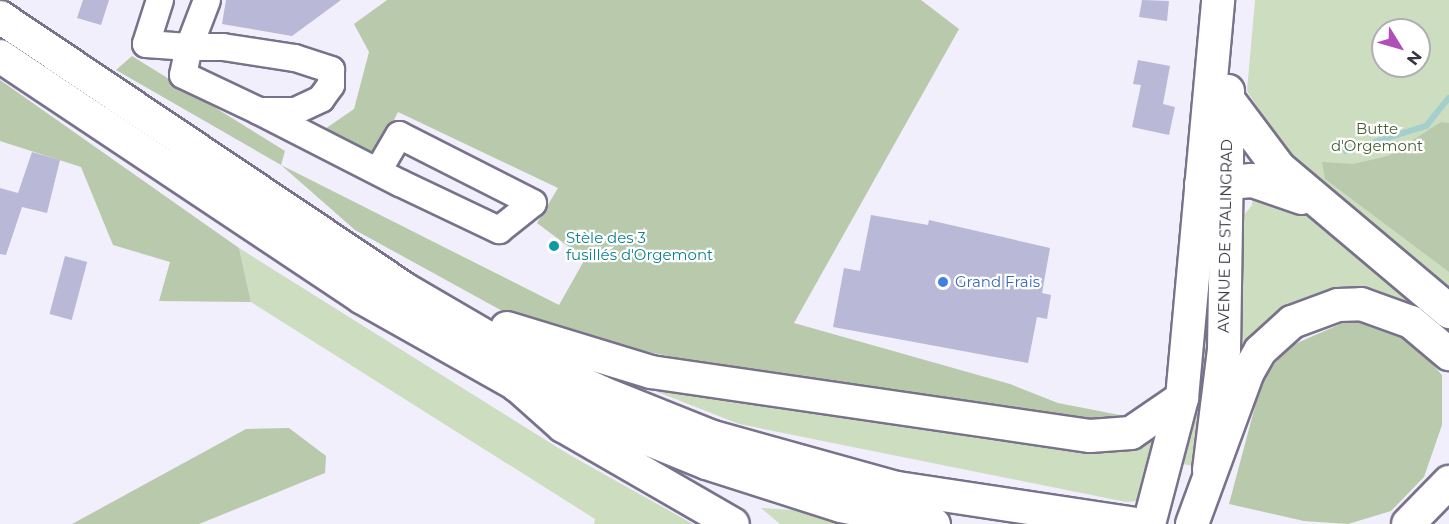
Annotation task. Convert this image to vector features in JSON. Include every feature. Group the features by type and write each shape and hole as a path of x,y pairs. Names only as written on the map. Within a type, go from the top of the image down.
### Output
{"highway":[{"path":"1227,99 1278,167 1317,204 1449,311"},
{"path":"1214,183 1252,180 1317,204"},
{"path":"517,385 706,462 841,505 933,524"}],"main road":[{"name":"AVENUE DE STALINGRAD","path":"1209,470 1224,350 1214,183 1218,0"},
{"name":"AVENUE DE STALINGRAD","path":"1149,524 1182,398 1198,256 1214,183 1227,99 1235,0"},
{"path":"0,17 341,249 463,324 603,393 783,458 897,488 1135,524"},
{"path":"0,56 362,297 517,385 563,426 733,524"},
{"path":"1192,524 1209,470 1248,372 1274,336 1292,322 1338,305 1361,304 1412,322 1449,354"},
{"path":"463,324 497,323 651,372 1090,436 1131,432 1182,398"},
{"path":"1408,524 1449,482"}],"street":[{"path":"160,0 146,44 296,58 331,69 331,85 321,99 295,111 259,111"},
{"path":"207,0 189,47 183,75 259,111 378,171 499,230 533,203 399,135 378,171"}],"green space":[{"path":"387,0 921,0 959,29 794,323 1010,384 1058,403 1140,419 1121,427 766,377 616,345 506,313 355,230 281,165 559,305 585,259 537,223 558,188 398,112 374,160 322,131 354,109 369,52 354,24"},
{"name":"Butte d'Orgemont","path":"1255,0 1449,0 1449,287 1259,127 1262,114 1247,91"},
{"path":"132,56 285,151 281,165 116,70"},
{"path":"0,80 239,248 251,302 159,301 170,262 113,245 81,167 0,141"},
{"path":"1441,122 1449,123 1449,272 1325,179 1322,162 1353,164 1388,156"},
{"path":"1253,189 1297,205 1444,326 1413,310 1356,296 1240,371 1244,215 1252,205"},
{"path":"239,248 568,454 693,524 594,524 595,519 251,302"},
{"path":"1210,306 1218,352 1198,467 1178,463 1203,307"},
{"path":"1376,321 1412,342 1442,375 1442,425 1424,477 1391,511 1348,524 1304,521 1229,504 1262,380 1288,347 1345,322"},
{"path":"627,380 1143,437 1156,442 1140,501 1126,502 739,424"},
{"path":"289,428 326,456 325,473 199,524 72,524 246,429"},
{"path":"761,508 794,510 841,524 780,524"}],"building":[{"path":"83,0 109,0 101,25 77,18"},
{"path":"226,0 341,0 292,36 222,24"},
{"path":"1142,0 1169,1 1167,21 1139,17"},
{"path":"1138,60 1170,66 1163,104 1175,107 1169,135 1132,127 1141,85 1133,84"},
{"path":"32,152 60,160 47,213 22,207 6,255 0,254 0,188 18,193"},
{"name":"Grand Frais","path":"871,215 928,225 929,220 1050,248 1042,293 1051,295 1047,319 1037,317 1028,363 833,327 844,268 860,271"},
{"path":"65,256 87,262 72,320 49,314"}],"waterway":[{"path":"1346,151 1426,126 1449,98"}],"place":[{"name":"Stèle des 3 fusillés d'Orgemont","path":"554,246"},
{"name":"Grand Frais","path":"943,282"}]}
